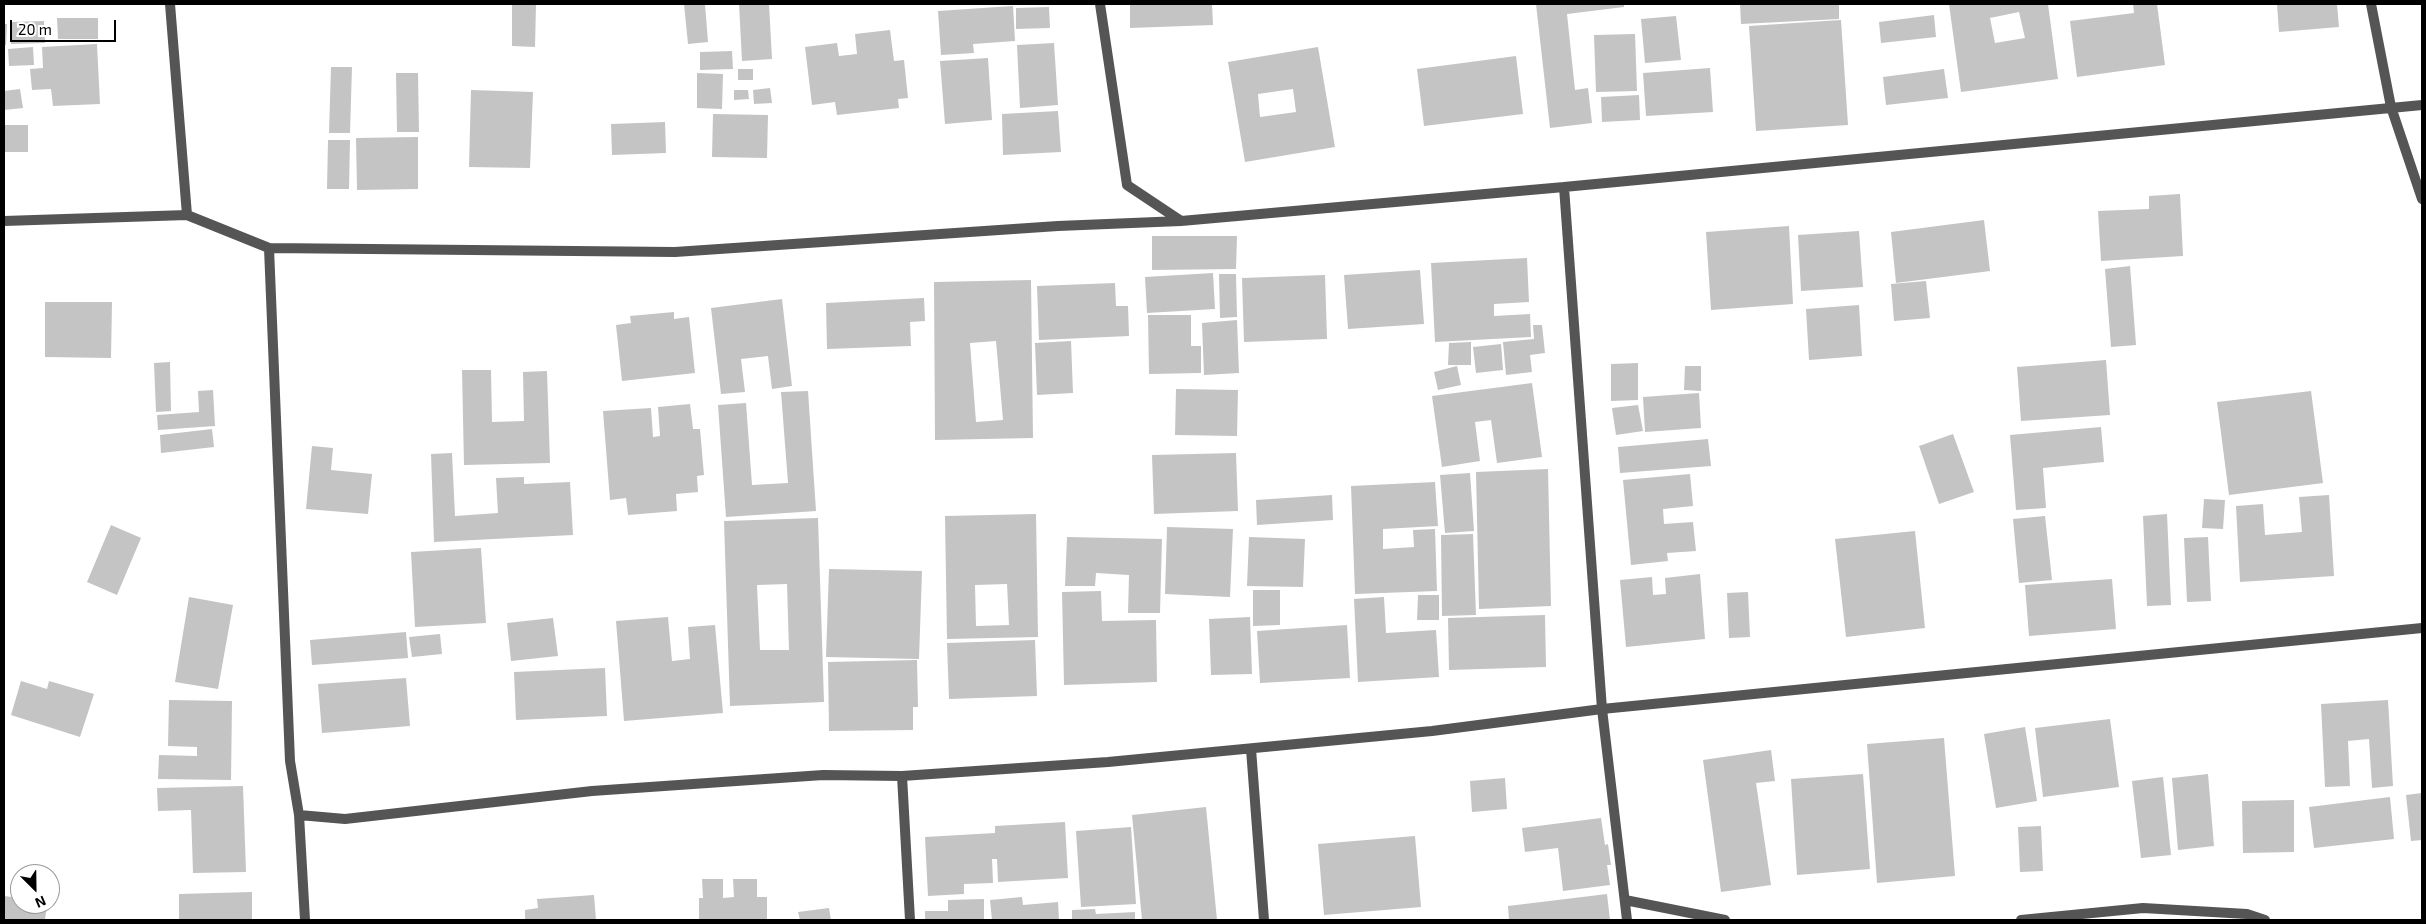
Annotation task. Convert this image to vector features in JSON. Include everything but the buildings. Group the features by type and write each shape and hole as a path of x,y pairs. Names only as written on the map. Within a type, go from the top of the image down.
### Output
{"street":[{"path":"170,4 187,215"},
{"path":"1100,4 1127,185 1181,221"},
{"path":"2372,4 2391,107 2422,199"},
{"path":"4,221 187,215 269,248 675,252 1058,226 1181,221 1564,187 2422,105"},
{"path":"1564,187 1602,709 1627,920"},
{"path":"269,248 290,761 299,815 305,920"},
{"path":"299,815 345,820 592,791 823,775 902,776 1108,762 1432,731 1602,709 2422,628"},
{"path":"1251,749 1264,920"},
{"path":"902,776 910,920"},
{"path":"1625,900 1725,920"},
{"path":"2020,920 2143,908 2247,914 2265,920"}]}
